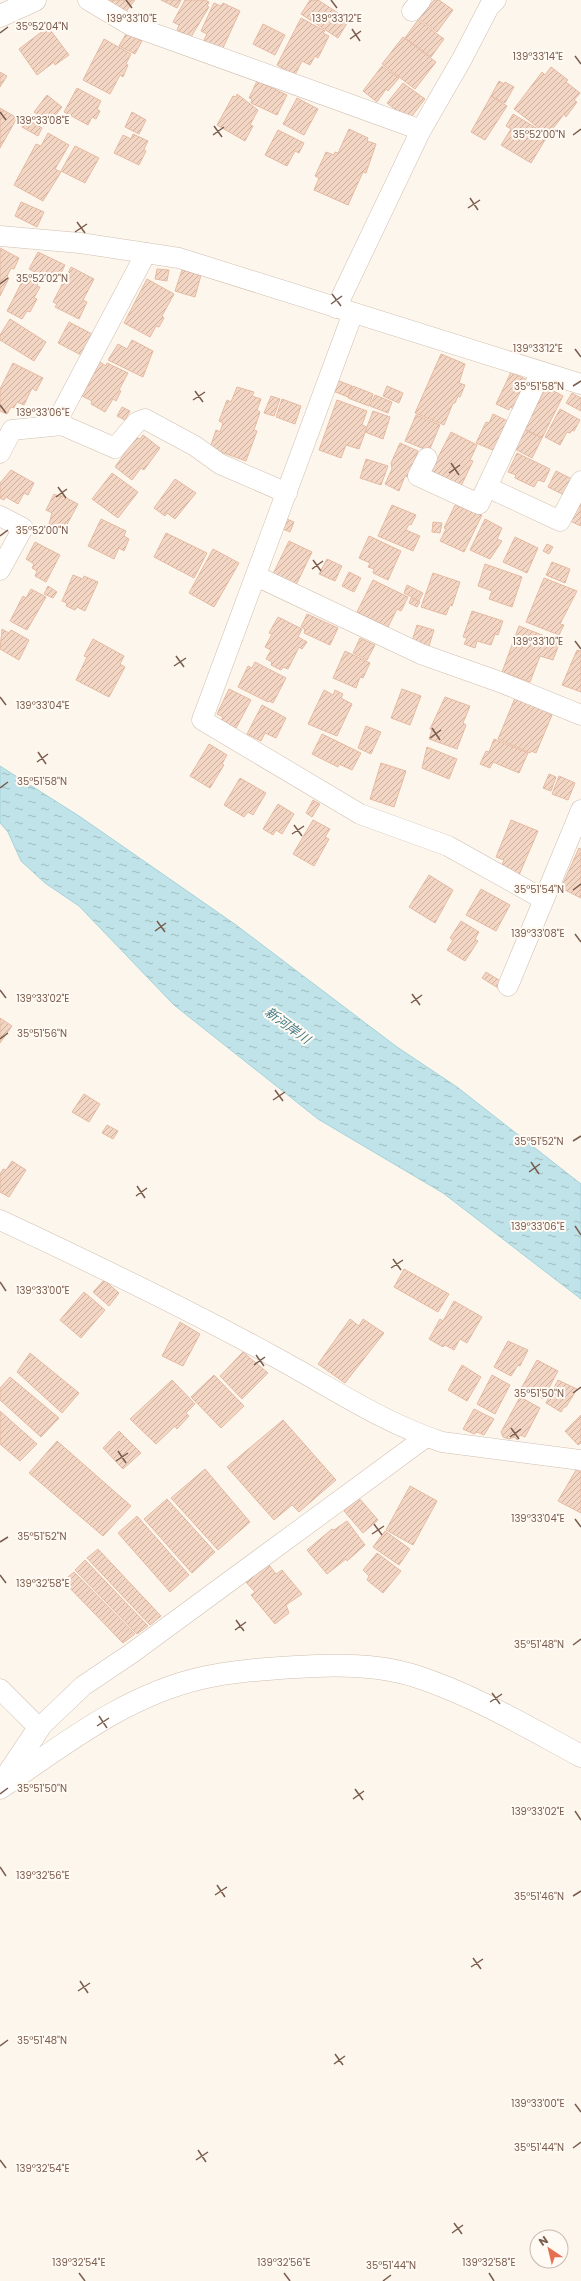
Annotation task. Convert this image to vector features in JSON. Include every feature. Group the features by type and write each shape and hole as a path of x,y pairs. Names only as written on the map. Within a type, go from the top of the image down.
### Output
{"street":[{"path":"0,16 35,0"},
{"path":"88,0 130,25 421,130"},
{"path":"496,0 490,7 421,130 344,310 288,493 232,636 202,720 360,814 448,846 542,899"},
{"path":"0,236 80,243 179,258 581,384"},
{"path":"54,425 146,253"},
{"path":"426,458 418,476 479,504 542,372"},
{"path":"0,453 12,430 54,425 62,425 115,448 137,422 145,419 195,446 220,464 288,493"},
{"path":"487,487 560,522 581,481"},
{"path":"0,516 23,528 0,570"},
{"path":"256,576 421,654 500,682 581,715"},
{"path":"508,986 542,899 581,810"},
{"path":"0,1220 179,1307 274,1356 361,1407 426,1437 442,1442 581,1460"},
{"path":"0,1787 39,1728 83,1686 132,1653 426,1437"},
{"path":"0,1787 89,1726 159,1692 200,1678 245,1670 332,1664 370,1668 414,1676 474,1698 581,1756"},
{"path":"0,1689 39,1728"}],"water":[{"name":"新河岸川","path":"0,766 79,816 236,925 397,1047 457,1087 581,1184 581,1299 443,1193 318,1119 174,1005 79,906 45,883 21,861 8,832 0,823"}],"building":[{"path":"105,0 135,0 124,14"},
{"path":"161,0 181,0 177,8"},
{"path":"185,0 205,0 209,2 207,6 209,7 191,37 177,30 179,25 173,22"},
{"path":"310,0 318,0 349,20 338,38 301,14"},
{"path":"434,0 439,0 453,10 437,32 419,19"},
{"path":"214,3 221,6 223,3 240,11 222,50 203,42 207,34 201,31"},
{"path":"301,18 325,31 323,33 329,36 318,58 315,56 310,65 302,61 295,75 277,65"},
{"path":"418,20 444,39 431,57 405,38"},
{"path":"263,24 285,35 275,55 253,44"},
{"path":"48,27 69,55 55,65 54,62 37,75 19,49"},
{"path":"126,34 142,41 135,54 119,46"},
{"path":"403,37 436,62 415,89 382,64"},
{"path":"104,39 131,54 126,64 128,65 123,77 120,75 110,94 83,80"},
{"path":"382,66 399,78 388,91 386,89 377,102 363,91"},
{"path":"551,67 568,80 566,82 580,93 574,100 577,102 566,117 564,114 548,135 514,109 542,72 545,75"},
{"path":"0,72 7,76 0,87"},
{"path":"257,81 287,95 277,115 251,103 252,99 249,98"},
{"path":"499,81 504,84 505,82 514,87 505,103 491,96"},
{"path":"403,83 425,99 409,120 387,103"},
{"path":"77,88 101,101 97,109 100,111 96,119 92,117 88,125 64,112"},
{"path":"237,94 258,110 250,125 253,126 245,141 217,125 233,96 236,97"},
{"path":"47,95 62,107 49,123 34,112"},
{"path":"491,96 507,106 485,140 471,132"},
{"path":"297,98 318,109 304,135 283,124"},
{"path":"0,108 17,118 0,148"},
{"path":"132,112 146,120 139,134 125,127"},
{"path":"513,114 548,135 531,163 501,145 511,129 506,126"},
{"path":"27,119 42,128 38,136 22,127"},
{"path":"349,129 368,138 367,141 376,144 366,173 363,172 348,205 314,190 319,178 315,176 326,152 334,155 335,152 338,153"},
{"path":"278,130 304,143 299,153 295,151 287,166 265,155"},
{"path":"48,133 69,145 55,169 61,172 43,201 14,185 36,144 41,146"},
{"path":"133,134 148,141 144,149 146,151 139,165 114,153 123,135 131,139"},
{"path":"75,146 99,158 85,183 61,171"},
{"path":"21,202 44,212 37,227 15,216"},
{"path":"0,248 19,258 14,269 11,268 7,276 9,278 0,296"},
{"path":"38,252 65,265 56,283 29,269"},
{"path":"71,267 94,279 83,300 87,302 79,319 55,307 57,304 53,302"},
{"path":"157,269 169,270 167,281 155,279"},
{"path":"182,270 201,275 195,297 175,291"},
{"path":"26,274 39,281 37,286 40,287 34,298 37,299 30,312 27,311 22,319 7,311"},
{"path":"147,279 174,294 162,316 164,318 159,327 156,326 150,337 124,323"},
{"path":"10,319 46,342 34,361 0,340 0,335"},
{"path":"69,322 92,334 81,355 58,343"},
{"path":"132,340 153,351 143,377 108,360 118,344 127,349"},
{"path":"441,354 465,364 459,383 465,385 460,397 458,396 455,403 453,403 444,425 415,413"},
{"path":"100,362 106,366 107,363 128,373 119,390 121,391 116,401 113,399 105,412 91,404 92,401 82,396"},
{"path":"13,363 43,378 36,391 32,388 24,405 17,402 14,408 11,407 7,414 0,411 0,389"},
{"path":"511,372 531,382 514,409 510,407 509,410 496,404"},
{"path":"337,380 352,386 348,397 333,391"},
{"path":"353,386 373,394 369,406 348,398"},
{"path":"387,386 403,393 399,403 383,396"},
{"path":"237,387 254,392 252,396 261,399 257,410 260,412 254,430 257,431 246,461 210,448 216,430 220,432 223,423 219,421 227,400 231,402"},
{"path":"546,387 563,396 542,438 525,429"},
{"path":"572,393 581,398 581,411 566,403"},
{"path":"375,395 392,402 388,413 370,406"},
{"path":"271,396 280,399 274,416 264,413"},
{"path":"282,399 301,406 295,424 276,417"},
{"path":"337,400 367,411 362,425 367,427 359,449 346,445 341,458 319,450"},
{"path":"122,407 130,411 125,420 117,416"},
{"path":"560,409 580,420 574,431 572,430 570,433 567,432 560,445 545,437"},
{"path":"373,411 390,417 383,439 365,432"},
{"path":"493,414 512,423 495,451 476,443 486,422 489,423"},
{"path":"416,415 440,425 429,451 405,441"},
{"path":"525,430 542,438 532,458 515,449"},
{"path":"451,432 477,445 470,460 473,461 461,486 431,471"},
{"path":"143,435 160,448 144,470 141,468 132,480 115,467 136,437 140,439"},
{"path":"400,443 418,451 408,477 405,476 399,491 385,484 392,469 391,463"},
{"path":"517,453 550,469 544,482 538,480 534,487 515,478 516,475 508,472"},
{"path":"366,459 388,466 381,485 360,478"},
{"path":"11,470 34,483 28,495 24,493 18,504 6,497 4,500 0,498 0,483"},
{"path":"556,471 572,479 564,495 548,487"},
{"path":"112,473 138,492 118,518 92,499"},
{"path":"175,479 196,493 175,519 167,513 165,516 154,508"},
{"path":"54,494 60,497 61,495 78,504 63,532 49,524 52,513 46,510"},
{"path":"581,497 581,526 570,521"},
{"path":"392,505 416,515 411,525 409,524 406,530 420,536 413,551 378,536"},
{"path":"455,505 482,515 464,552 440,541 446,529 444,528"},
{"path":"101,519 126,531 124,536 129,539 124,551 119,548 114,559 88,546"},
{"path":"287,519 294,522 290,532 283,529"},
{"path":"485,519 502,528 497,539 502,541 490,559 470,550"},
{"path":"433,522 442,523 440,533 432,532"},
{"path":"166,533 207,553 194,578 154,557"},
{"path":"369,536 401,551 388,580 373,573 374,569 368,567 370,563 359,558"},
{"path":"515,537 538,548 527,573 503,562"},
{"path":"289,541 312,552 296,585 273,574"},
{"path":"35,542 60,555 46,582 35,576 37,571 32,568 34,564 26,559"},
{"path":"547,544 553,547 549,554 543,551"},
{"path":"213,549 239,563 214,607 189,593"},
{"path":"327,559 342,566 335,581 319,574"},
{"path":"552,562 570,569 565,583 546,575"},
{"path":"485,564 522,577 512,607 489,599 492,591 478,586"},
{"path":"349,572 361,578 354,592 342,586"},
{"path":"433,573 460,582 452,606 450,605 446,615 421,607"},
{"path":"73,575 83,579 84,576 98,582 85,611 77,607 75,610 66,606 67,603 62,601"},
{"path":"544,578 577,591 560,624 564,625 559,635 526,622"},
{"path":"373,580 408,597 401,611 397,609 388,627 357,612"},
{"path":"407,585 423,593 419,601 404,593"},
{"path":"48,586 57,592 53,598 44,594"},
{"path":"31,589 46,597 27,630 10,621 23,596 26,598"},
{"path":"411,598 420,602 417,607 409,603"},
{"path":"472,611 503,621 498,635 495,634 491,645 477,641 475,648 464,644 467,638 463,637"},
{"path":"307,614 338,628 330,645 304,633 305,629 301,627"},
{"path":"278,617 302,629 298,637 307,642 302,649 299,647 288,669 283,667 281,670 271,665 272,662 266,659 271,650 265,647 272,634 269,633"},
{"path":"417,625 434,630 429,646 412,641"},
{"path":"519,626 560,642 553,660 540,656 530,682 502,672"},
{"path":"2,629 9,633 11,630 29,640 19,660 0,649"},
{"path":"360,638 375,645 367,660 353,653"},
{"path":"93,639 124,656 120,664 125,667 109,697 76,680 87,657 84,656"},
{"path":"577,650 581,651 581,692 562,685"},
{"path":"345,651 370,663 363,678 360,677 356,688 333,678"},
{"path":"255,662 286,678 273,703 238,687 248,666 252,668"},
{"path":"229,689 251,700 236,728 221,721 223,717 217,714"},
{"path":"402,689 421,696 410,725 391,718"},
{"path":"324,690 333,695 335,690 343,694 341,698 352,704 337,736 308,724"},
{"path":"445,697 470,706 463,723 466,725 457,749 429,739 432,730 430,729"},
{"path":"515,698 548,711 547,713 552,715 536,753 531,751 530,753 498,739"},
{"path":"262,705 286,718 276,738 265,733 261,741 247,734"},
{"path":"366,726 381,732 371,754 358,748"},
{"path":"322,734 361,753 352,770 339,764 338,767 312,754"},
{"path":"494,739 528,753 519,773 493,762 490,768 480,764 486,751 489,752"},
{"path":"209,744 227,755 222,764 224,765 210,788 190,776"},
{"path":"427,747 457,759 449,779 422,768"},
{"path":"381,763 406,771 394,807 370,799"},
{"path":"549,774 556,777 551,791 543,788"},
{"path":"559,776 575,783 568,800 552,794"},
{"path":"240,778 266,793 253,815 248,812 244,817 224,805"},
{"path":"313,800 320,804 312,817 306,813"},
{"path":"278,804 294,814 282,834 276,830 273,835 263,829"},
{"path":"313,820 330,829 325,837 329,839 314,866 293,854"},
{"path":"511,820 538,831 519,875 501,867 504,860 496,857"},
{"path":"579,848 581,849 581,898 561,888"},
{"path":"429,875 453,890 435,923 409,907"},
{"path":"481,889 510,905 496,931 466,915"},
{"path":"461,921 479,932 475,939 478,941 465,961 447,950 453,940 450,938"},
{"path":"486,972 502,982 498,988 482,978"},
{"path":"0,1018 12,1026 0,1043"},
{"path":"84,1094 100,1104 89,1122 72,1112"},
{"path":"107,1125 118,1131 113,1139 102,1133"},
{"path":"12,1161 26,1170 9,1197 0,1192 0,1174 3,1169 6,1170"},
{"path":"404,1269 449,1294 438,1312 394,1287"},
{"path":"104,1280 119,1293 109,1306 93,1292"},
{"path":"84,1292 105,1310 81,1338 60,1320"},
{"path":"454,1301 482,1317 467,1343 460,1339 454,1350 445,1345 443,1347 429,1339 440,1319 443,1321"},
{"path":"350,1319 359,1326 363,1319 384,1333 345,1383 318,1364"},
{"path":"180,1322 200,1334 183,1366 162,1356"},
{"path":"508,1341 528,1350 520,1366 518,1365 511,1376 494,1367"},
{"path":"243,1352 268,1373 242,1399 220,1376"},
{"path":"30,1353 79,1393 62,1413 17,1372"},
{"path":"537,1360 558,1371 543,1399 522,1387"},
{"path":"462,1365 481,1377 467,1401 448,1390"},
{"path":"214,1375 244,1406 221,1428 191,1397"},
{"path":"492,1375 510,1385 495,1414 477,1404"},
{"path":"10,1377 59,1418 41,1437 0,1400 0,1388"},
{"path":"172,1380 195,1404 186,1413 189,1416 177,1429 175,1426 156,1444 130,1419"},
{"path":"558,1380 577,1389 566,1407 564,1407 561,1412 546,1403"},
{"path":"520,1397 540,1408 525,1437 520,1435 517,1440 515,1437 509,1439 503,1437 501,1432"},
{"path":"474,1409 494,1419 484,1435 477,1432 474,1434 463,1429"},
{"path":"0,1411 37,1444 20,1461 0,1444"},
{"path":"581,1415 581,1443 578,1445 565,1431"},
{"path":"283,1420 336,1480 299,1512 292,1505 274,1520 227,1467"},
{"path":"119,1431 141,1453 123,1469 103,1448"},
{"path":"57,1441 131,1506 103,1536 29,1473"},
{"path":"205,1469 250,1522 218,1550 171,1498"},
{"path":"576,1470 581,1472 581,1513 558,1501"},
{"path":"410,1486 437,1501 413,1545 386,1530"},
{"path":"359,1498 378,1520 363,1533 344,1511"},
{"path":"167,1499 215,1552 192,1573 144,1519"},
{"path":"137,1516 189,1575 170,1592 118,1533"},
{"path":"347,1521 365,1545 347,1561 346,1559 327,1574 307,1550 332,1529 334,1530"},
{"path":"385,1531 410,1549 399,1565 373,1547"},
{"path":"98,1549 161,1616 150,1625 87,1558"},
{"path":"377,1553 401,1571 383,1593 367,1580 369,1576 363,1570"},
{"path":"85,1560 148,1626 137,1634 75,1570"},
{"path":"266,1561 276,1574 282,1570 302,1594 286,1605 289,1613 275,1624 251,1595 255,1592 244,1580"},
{"path":"74,1572 135,1634 123,1643 63,1581"}]}
